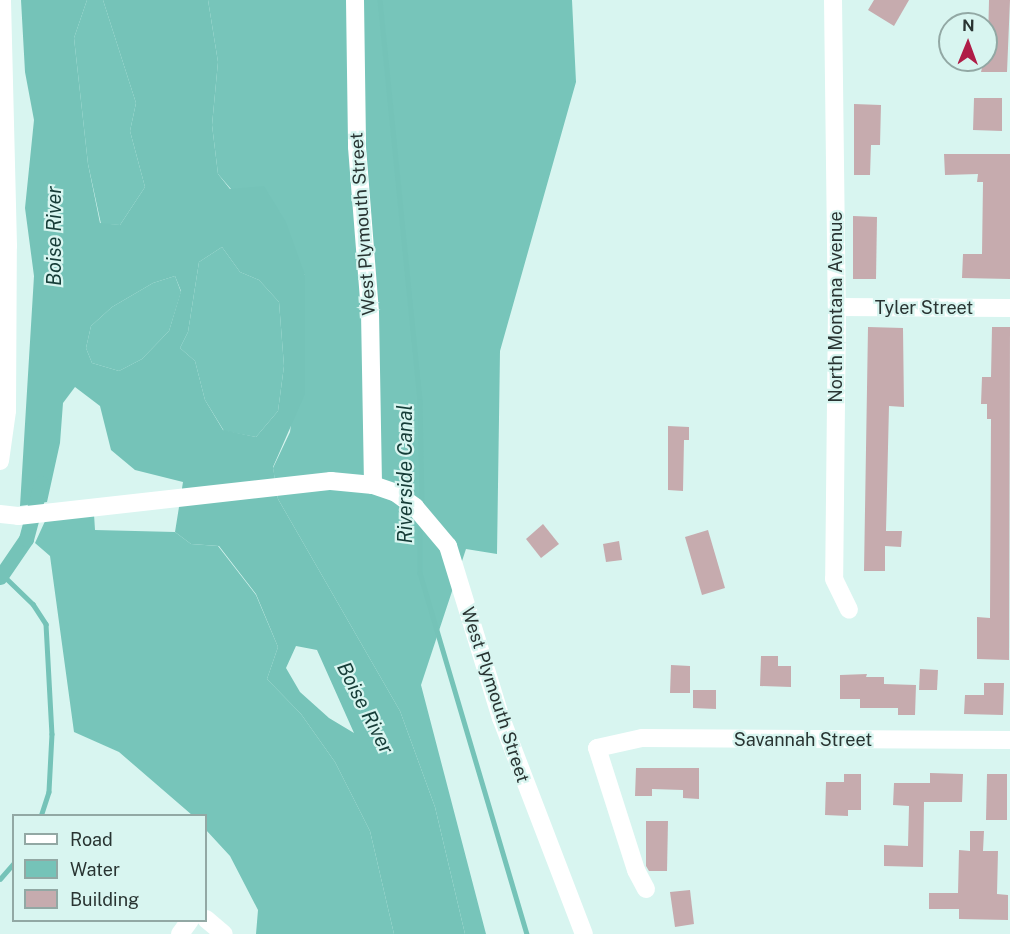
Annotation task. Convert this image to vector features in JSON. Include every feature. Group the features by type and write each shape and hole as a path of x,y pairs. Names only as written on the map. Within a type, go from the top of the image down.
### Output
{"street":[{"path":"0,460 7,411 8,258 2,0"},
{"name":"West Plymouth Street","path":"355,0 357,147 370,312 373,485"},
{"name":"North Montana Avenue","path":"833,0 837,307 834,579 849,610"},
{"name":"Tyler Street","path":"837,307 1010,308"},
{"name":"West Plymouth Street","path":"9,515 331,481 373,485 396,493 429,520 448,546 501,718 584,934"},
{"name":"Savannah Street","path":"646,889 636,870 597,748 642,738 1010,740"},
{"path":"207,920 224,934"},
{"path":"180,934 189,922"}],"shaded area":[{"path":"87,0 103,0 136,103 130,131 145,187 120,225 101,224 88,164 74,38"},
{"path":"208,0 572,0 576,82 500,351 497,554 466,549 421,685 486,934 465,934 435,807 400,711 278,499 273,468 290,432 304,332 305,275 218,174 212,125 218,62"},
{"path":"222,247 240,272 259,280 279,302 284,366 278,411 256,437 224,431 205,400 195,361 180,348 188,332 199,262"},
{"path":"175,276 181,292 169,331 142,359 119,371 92,363 86,348 91,326 112,307 153,283"},
{"path":"94,514 95,530 175,532 191,544 218,546 256,595 278,647 267,679 301,714 335,762 370,831 394,934 256,934 258,910 230,856 207,831 207,814 191,814 119,752 74,732 50,556 35,543 46,519"}],"water":[{"name":"Boise River","path":"21,0 87,0 74,38 88,164 100,223 120,225 145,187 130,131 136,103 103,0 208,0 218,62 212,125 218,174 230,189 264,186 286,222 305,275 305,394 273,467 278,499 400,711 435,807 465,934 394,934 370,831 335,762 301,714 267,679 278,647 256,594 219,546 191,544 175,532 183,482 135,470 111,450 100,406 75,387 63,403 60,443 47,502 20,506 34,276 25,208 34,120 25,72","holes":["222,247 240,272 259,280 279,302 284,366 278,411 256,437 223,430 205,400 195,361 180,348 188,332 199,262","175,276 181,291 169,331 142,359 119,371 92,363 86,348 91,326 112,307 153,283","296,646 317,650 354,733 329,718 300,692 286,668"]}],"building":[{"path":"874,0 909,0 894,26 868,10"},
{"path":"989,0 1010,0 1007,72 998,72 998,12 989,12"},
{"path":"974,98 1002,98 1002,131 973,130"},
{"path":"854,104 881,105 880,145 871,145 870,175 854,175"},
{"path":"944,154 1010,154 1010,279 962,278 963,254 982,254 983,182 977,182 978,174 945,175"},
{"path":"853,216 877,217 876,279 853,279"},
{"path":"868,327 903,328 904,407 889,406 886,531 902,531 901,547 885,546 885,571 864,571"},
{"path":"992,327 1010,327 1009,660 977,659 977,617 990,618 991,419 987,419 987,404 981,404 982,377 991,377"},
{"path":"668,426 689,427 689,440 684,440 683,491 668,490"},
{"path":"543,524 559,544 541,558 526,539"},
{"path":"708,530 725,588 702,595 685,537"},
{"path":"619,541 622,560 606,562 603,544"},
{"path":"761,656 778,656 778,666 791,666 791,687 760,686"},
{"path":"671,665 690,666 690,693 670,693"},
{"path":"920,669 938,670 937,690 919,690"},
{"path":"867,674 866,677 884,677 884,684 916,685 915,715 898,715 898,708 860,708 860,699 840,699 840,675"},
{"path":"984,683 1004,683 1003,715 964,714 965,695 984,695"},
{"path":"693,690 716,690 716,709 693,708"},
{"path":"636,768 699,768 699,799 683,798 683,790 652,789 652,796 635,796"},
{"path":"930,773 963,774 962,802 924,802 923,867 884,866 884,845 908,846 909,806 893,805 894,783 930,783"},
{"path":"844,774 861,774 861,810 848,810 848,816 825,815 826,782 844,782"},
{"path":"987,774 1007,774 1007,820 986,820"},
{"path":"646,821 668,821 667,871 649,871 646,866"},
{"path":"970,831 984,831 983,851 998,851 997,894 1008,895 1008,920 959,919 959,909 929,909 929,893 958,893 959,850 970,851"},
{"path":"690,890 694,924 675,927 670,892"}],"waterway":[{"name":"Riverside Canal","path":"380,0 420,401 422,508"},
{"path":"0,577 26,539 41,483"},
{"name":"Riverside Canal","path":"420,522 420,573 527,934"},
{"path":"2,574 33,604 46,624 52,734 49,792 42,814"},
{"path":"0,879 12,865"}]}
